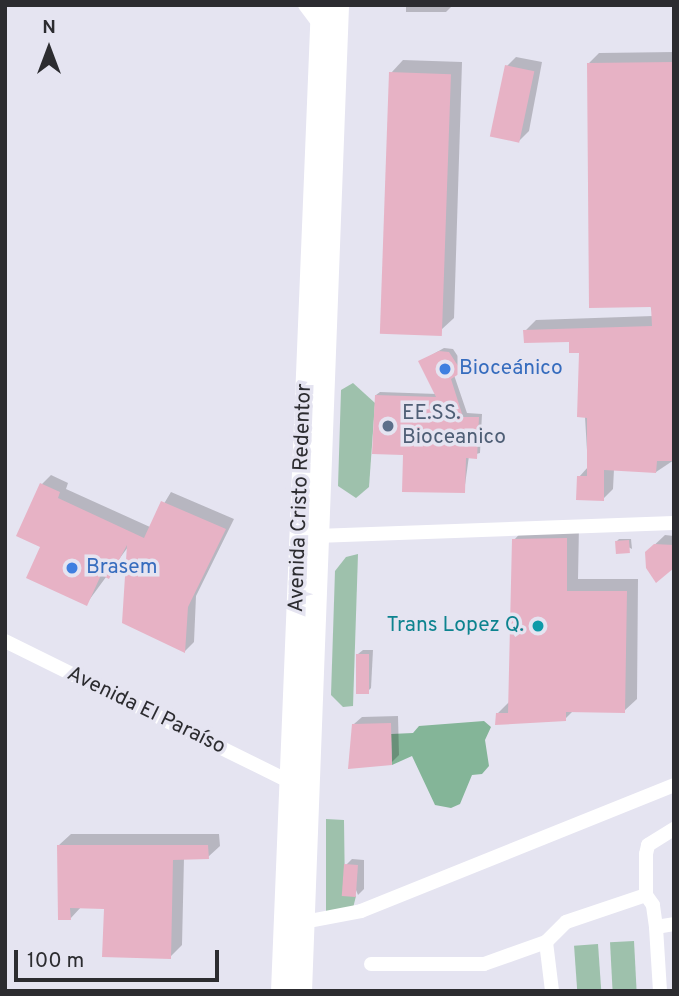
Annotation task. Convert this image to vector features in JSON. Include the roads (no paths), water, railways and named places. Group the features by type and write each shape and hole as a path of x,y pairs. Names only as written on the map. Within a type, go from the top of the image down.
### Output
{"highway":[{"name":"Avenida Cristo Redentor","path":"301,991 338,5"},
{"name":"Avenida Cristo Redentor","path":"281,991 321,15"}],"street":[{"path":"305,5 321,15"},
{"path":"316,536 674,523"},
{"name":"Avenida El Paraíso","path":"5,641 288,781"},
{"path":"304,922 361,911 674,786"},
{"path":"660,991 656,927 646,895 648,845 674,829"},
{"path":"371,964 484,964 546,942 566,922 646,895"},
{"path":"656,927 674,924"},
{"path":"546,942 552,991"}],"place":[{"name":"Bioceánico","path":"445,369"},
{"name":"EE.SS. Bioceanico","path":"388,426"},
{"name":"Brasem","path":"72,568"},
{"name":"Trans Lopez Q.","path":"538,626"}]}
